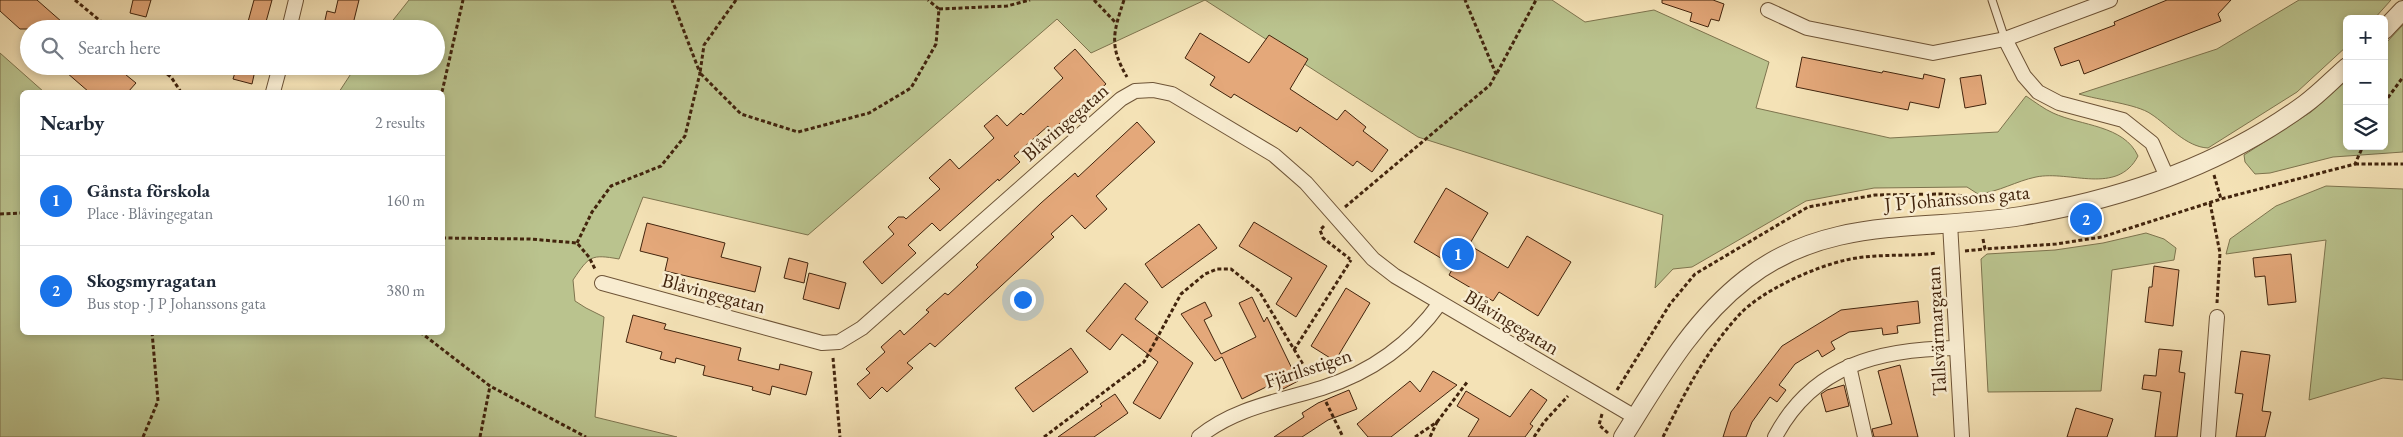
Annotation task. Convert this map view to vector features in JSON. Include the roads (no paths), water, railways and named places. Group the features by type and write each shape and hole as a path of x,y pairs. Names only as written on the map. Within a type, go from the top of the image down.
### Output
{"street":[{"path":"291,20 296,0"},
{"path":"1768,10 1807,28 1933,53 2005,38 2110,0"},
{"path":"2388,26 2403,10"},
{"path":"2005,38 2024,76 2038,92 2059,103 2123,120 2152,143 2167,177"},
{"name":"J P Johanssons gata","path":"1623,437 1673,356 1708,314 1746,279 1781,257 1820,240 1875,228 2020,216 2102,200 2209,162 2253,139 2306,103 2343,71"},
{"path":"274,90 278,75"},
{"name":"Blåvingegatan","path":"602,283 822,343 850,337 1121,99 1135,92 1153,90 1172,94 1274,155 1301,178 1336,215 1373,259 1440,302 1636,418"},
{"name":"Tallsvärmargatan","path":"1950,223 1962,437"},
{"name":"Fjärilsstigen","path":"1199,437 1215,426 1245,411 1349,378 1390,355 1424,324 1440,302"},
{"path":"2208,437 2217,317"},
{"path":"1775,437 1783,422 1800,399 1822,380 1849,366 1878,357 1956,348"},
{"path":"1849,366 1865,437"}],"lane":[{"path":"1992,0 2005,38"}],"place":[{"name":"Skogsmyragatan","path":"2086,219"},
{"name":"Gånsta förskola","path":"1458,254"}]}
